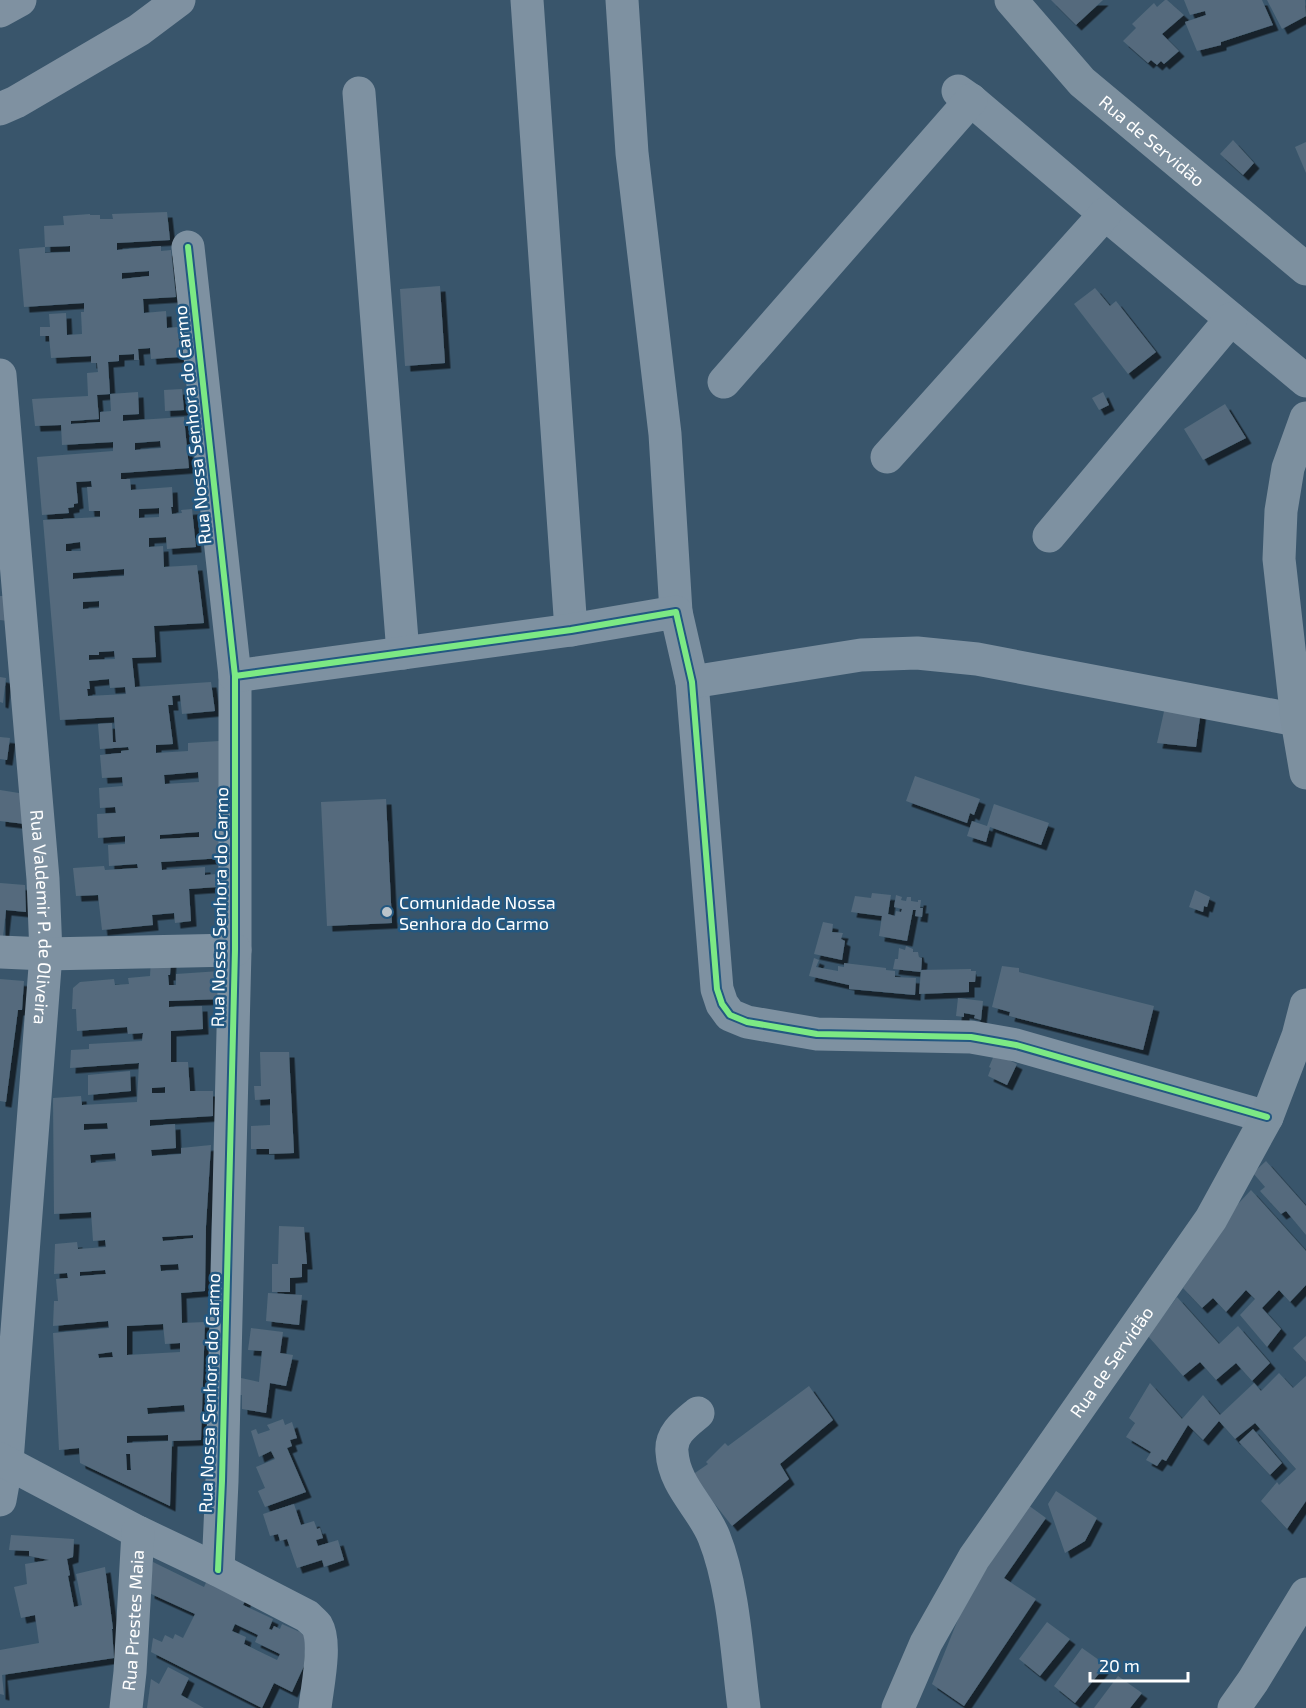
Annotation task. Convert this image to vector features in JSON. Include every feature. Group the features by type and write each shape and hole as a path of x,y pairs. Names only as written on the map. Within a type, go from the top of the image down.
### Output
{"highway":[{"path":"0,11 20,0"},
{"path":"0,109 16,102 139,30 179,0"}],"main road":[{"name":"Rua de Servidão","path":"1011,0 1082,82 1306,269"},
{"path":"1306,418 1288,468 1281,511 1279,559 1297,720 1306,773"},
{"name":"Rua de Servidão","path":"898,1708 926,1643 974,1557 1211,1219 1267,1117 1298,1036 1306,1005"},
{"path":"1234,1708 1306,1594"}],"street":[{"path":"527,0 571,630"},
{"path":"622,0 632,153 665,434 676,612 692,682 717,989 722,1004 730,1015 747,1023 817,1034 971,1037 1016,1045 1267,1117"},
{"path":"359,93 403,653"},
{"path":"724,382 965,95 1306,381"},
{"path":"886,457 1105,214"},
{"name":"Rua Nossa Senhora do Carmo","path":"188,247 235,676 235,950 218,1570"},
{"path":"1049,536 1232,319"},
{"name":"Rua Valdemir P. de Oliveira","path":"0,375 43,879 46,954 0,1500"},
{"path":"235,676 571,630 676,612"},
{"path":"692,682 861,655 917,653 977,659 1297,720"},
{"path":"0,952 46,954 235,950"},
{"path":"698,1413 677,1431 671,1451 678,1478 691,1501 704,1517 714,1537 724,1569 744,1708"},
{"path":"4,1460 138,1532 307,1616 317,1626 322,1647 315,1708"},
{"name":"Rua Prestes Maia","path":"126,1708 138,1532"}],"building":[{"path":"1051,0 1103,0 1076,25"},
{"path":"1165,0 1184,15 1162,34 1179,51 1164,64 1161,61 1157,65 1151,60 1148,63 1123,41 1136,28 1132,24 1154,3 1157,7"},
{"path":"1184,0 1262,0 1273,25 1221,42 1221,45 1197,51 1185,22 1206,15 1205,11 1190,15"},
{"path":"1267,0 1305,0 1306,16 1282,29"},
{"path":"1233,140 1254,163 1243,175 1220,154"},
{"path":"1306,142 1306,173 1295,147"},
{"path":"167,212 170,240 117,243 117,250 161,246 161,251 171,250 176,297 143,299 144,313 166,311 167,328 178,327 180,357 151,359 150,348 138,349 139,360 134,360 134,354 119,355 119,361 108,362 110,394 138,392 139,414 123,415 123,421 184,417 189,468 121,473 121,479 130,479 131,490 172,487 172,514 192,509 196,547 167,549 166,537 149,538 149,547 163,546 164,567 197,565 204,623 154,626 156,657 132,658 135,687 211,682 215,711 182,714 180,695 172,696 173,705 168,705 173,744 156,745 156,753 188,751 188,743 219,741 223,858 161,862 162,870 205,867 205,875 217,874 218,887 189,889 191,921 175,923 174,913 152,915 153,925 102,930 98,895 76,896 73,868 104,866 105,870 138,868 137,864 109,866 108,845 125,844 125,836 98,838 97,814 116,813 115,807 100,808 99,788 123,786 122,777 102,778 100,755 129,750 128,747 100,749 98,724 112,723 113,742 116,742 114,717 60,720 43,520 100,517 100,511 89,511 87,487 92,487 91,481 76,482 78,503 68,508 69,513 42,515 37,457 113,451 113,442 62,445 61,425 35,426 32,399 88,396 87,373 98,372 97,363 91,363 91,356 51,358 49,336 40,336 40,327 50,327 49,314 66,313 67,335 82,334 81,312 84,312 84,303 24,307 19,249 45,247 44,226 64,225 63,216 90,214 100,215 100,219 113,219 112,214","holes":["70,246 70,252 45,253 45,247","149,271 149,276 122,279 122,273","110,394 111,411 100,412 100,422 71,424 71,421 99,419 97,395","160,441 161,448 135,450 135,443","159,508 159,517 139,518 139,509","80,542 81,551 66,551 66,544","124,569 124,576 73,579 73,573","99,601 99,608 83,609 83,602","114,651 115,659 89,660 89,655 99,655 99,652","109,679 110,688 125,687 126,694 88,696 87,689 90,689 89,681","198,772 199,782 165,784 164,775","199,832 199,837 160,839 160,835"]},
{"path":"440,286 445,363 405,366 400,289"},
{"path":"1095,288 1110,306 1116,301 1156,352 1128,374 1074,304"},
{"path":"182,389 184,410 165,411 164,390"},
{"path":"1103,392 1109,405 1099,410 1092,398"},
{"path":"1225,404 1246,438 1203,460 1184,429"},
{"path":"0,596 5,596 8,621 0,620"},
{"path":"0,677 6,678 3,703 0,702"},
{"path":"1165,707 1201,710 1196,747 1157,743"},
{"path":"0,737 10,738 7,760 0,759"},
{"path":"915,776 980,799 974,815 970,813 967,823 906,801"},
{"path":"0,790 25,794 25,824 0,821"},
{"path":"386,799 392,923 327,926 321,802"},
{"path":"994,804 1049,823 1041,845 990,827 986,842 967,836 972,821 987,826"},
{"path":"0,883 25,885 26,912 6,910 3,937 0,937"},
{"path":"1195,890 1210,897 1203,912 1189,907"},
{"path":"872,893 891,895 888,914 895,916 896,911 901,912 902,909 894,907 896,895 906,901 907,897 911,897 911,901 921,900 922,917 915,916 916,910 913,910 907,941 879,936 882,916 851,912 855,896 871,898"},
{"path":"823,922 833,924 832,932 843,933 841,939 845,941 842,960 814,954"},
{"path":"906,946 913,949 913,952 918,952 919,957 922,958 921,972 893,969 895,959 898,959 899,948 905,950"},
{"path":"814,958 819,960 816,967 838,971 838,966 844,967 844,963 886,968 886,970 895,971 895,977 916,978 915,995 849,989 849,985 809,976"},
{"path":"151,959 171,959 169,985 176,985 176,974 220,971 222,999 169,1001 169,1007 202,1006 203,1029 171,1031 171,1062 188,1062 190,1091 213,1091 213,1116 150,1120 150,1126 175,1124 176,1148 151,1150 152,1156 181,1154 181,1148 211,1145 205,1291 181,1293 182,1323 205,1322 201,1440 172,1441 170,1506 80,1463 79,1448 59,1450 53,1333 109,1328 108,1321 53,1326 54,1301 58,1301 56,1279 68,1278 67,1273 54,1274 55,1244 77,1242 78,1249 106,1247 105,1240 93,1241 91,1212 54,1214 53,1098 81,1096 82,1105 137,1102 139,1063 70,1068 71,1050 89,1049 89,1044 142,1041 143,1033 128,1034 127,1027 77,1031 76,1009 72,1009 73,988 80,982 114,979 115,985 129,984 128,978 150,976","holes":["165,1087 165,1093 152,1093 152,1088","107,1123 108,1129 84,1130 84,1124","115,1153 116,1161 91,1163 90,1155","193,1235 193,1238 163,1241 162,1237","178,1264 179,1270 161,1271 160,1265","105,1270 106,1274 80,1276 80,1272","163,1324 165,1344 180,1343 180,1352 127,1355 127,1326","112,1352 113,1357 99,1358 98,1354","184,1405 185,1412 148,1414 147,1408","168,1435 168,1441 127,1443 127,1436","126,1454 130,1454 131,1470 127,1470"]},
{"path":"1002,966 1019,968 1019,972 1154,1006 1143,1050 1009,1016 1010,1012 992,1007"},
{"path":"971,969 971,971 976,971 975,982 969,982 969,992 919,994 921,970"},
{"path":"0,979 24,981 22,1010 18,1010 6,1102 0,1101"},
{"path":"958,998 983,1001 981,1020 974,1018 975,1015 964,1013 964,1017 956,1016"},
{"path":"260,1052 289,1052 294,1153 269,1154 269,1149 251,1149 251,1126 270,1125 270,1099 255,1100 254,1086 261,1086"},
{"path":"995,1053 1017,1064 1007,1085 988,1076"},
{"path":"130,1071 131,1091 88,1095 88,1075"},
{"path":"1266,1161 1306,1206 1306,1235 1286,1211 1281,1214 1260,1191 1265,1187 1253,1173"},
{"path":"1251,1190 1306,1251 1306,1285 1290,1302 1279,1290 1262,1308 1281,1329 1267,1347 1240,1315 1255,1299 1246,1290 1226,1312 1213,1298 1202,1308 1183,1288 1238,1204"},
{"path":"279,1226 304,1227 307,1264 302,1264 302,1277 290,1278 290,1292 272,1292 272,1264 278,1264"},
{"path":"268,1293 302,1295 299,1325 266,1321"},
{"path":"1177,1297 1219,1344 1238,1326 1270,1363 1252,1381 1236,1363 1216,1380 1200,1362 1183,1376 1148,1336"},
{"path":"251,1328 283,1332 280,1353 293,1355 286,1386 270,1383 266,1413 242,1409 242,1395 238,1395 241,1378 259,1382 262,1351 248,1350"},
{"path":"1306,1336 1306,1362 1293,1348"},
{"path":"1279,1373 1293,1388 1306,1376 1306,1501 1287,1529 1261,1501 1277,1482 1279,1485 1296,1469 1255,1423 1235,1439 1219,1421 1203,1440 1188,1425 1166,1461 1162,1459 1157,1466 1146,1460 1151,1452 1126,1437 1135,1423 1129,1418 1150,1383 1182,1419 1203,1395 1220,1415 1254,1383 1261,1391"},
{"path":"809,1386 833,1420 780,1464 789,1479 732,1526 692,1475 708,1464 706,1462 725,1443 728,1446"},
{"path":"283,1419 285,1425 292,1422 297,1438 290,1440 292,1446 287,1448 306,1492 265,1507 258,1491 265,1488 256,1467 275,1459 271,1451 259,1457 251,1431 256,1429 258,1434 270,1430 267,1425"},
{"path":"1253,1429 1282,1463 1270,1475 1239,1442"},
{"path":"1056,1491 1097,1518 1085,1541 1065,1553 1048,1504"},
{"path":"294,1504 301,1525 314,1521 317,1529 320,1528 323,1538 316,1540 318,1546 338,1540 344,1560 324,1567 322,1560 297,1568 287,1539 280,1541 278,1534 270,1536 263,1514"},
{"path":"1028,1505 1046,1518 1004,1578 1036,1599 964,1706 932,1684 965,1602"},
{"path":"11,1535 74,1539 73,1557 67,1559 74,1607 82,1605 76,1574 105,1567 113,1629 114,1658 2,1675 4,1695 0,1694 0,1650 39,1643 35,1615 21,1618 14,1587 27,1584 25,1564 49,1560 29,1556 29,1551 9,1550"},
{"path":"153,1562 204,1587 210,1574 249,1593 243,1605 273,1619 269,1629 272,1630 274,1626 280,1629 282,1624 300,1632 306,1638 304,1666 292,1692 274,1683 262,1708 151,1652 153,1638 162,1642 165,1635 173,1639 175,1634 183,1638 195,1614 149,1593","holes":["235,1624 258,1635 255,1642 280,1654 277,1660 244,1644 246,1637 232,1631"]},
{"path":"1047,1622 1070,1639 1040,1676 1019,1659"},
{"path":"1082,1648 1106,1665 1075,1703 1054,1686"},
{"path":"168,1667 189,1678 181,1695 204,1708 147,1708 151,1679 159,1684"},
{"path":"1118,1676 1142,1693 1130,1708 1094,1708"}],"cycle path":[{"path":"188,247 235,676 235,950 218,1570"},
{"path":"235,676 571,630 676,612 692,682 717,989 722,1004 730,1015 747,1022 817,1034 971,1037 1016,1045 1267,1117"}],"place":[{"name":"Comunidade Nossa Senhora do Carmo","path":"387,912"}]}
